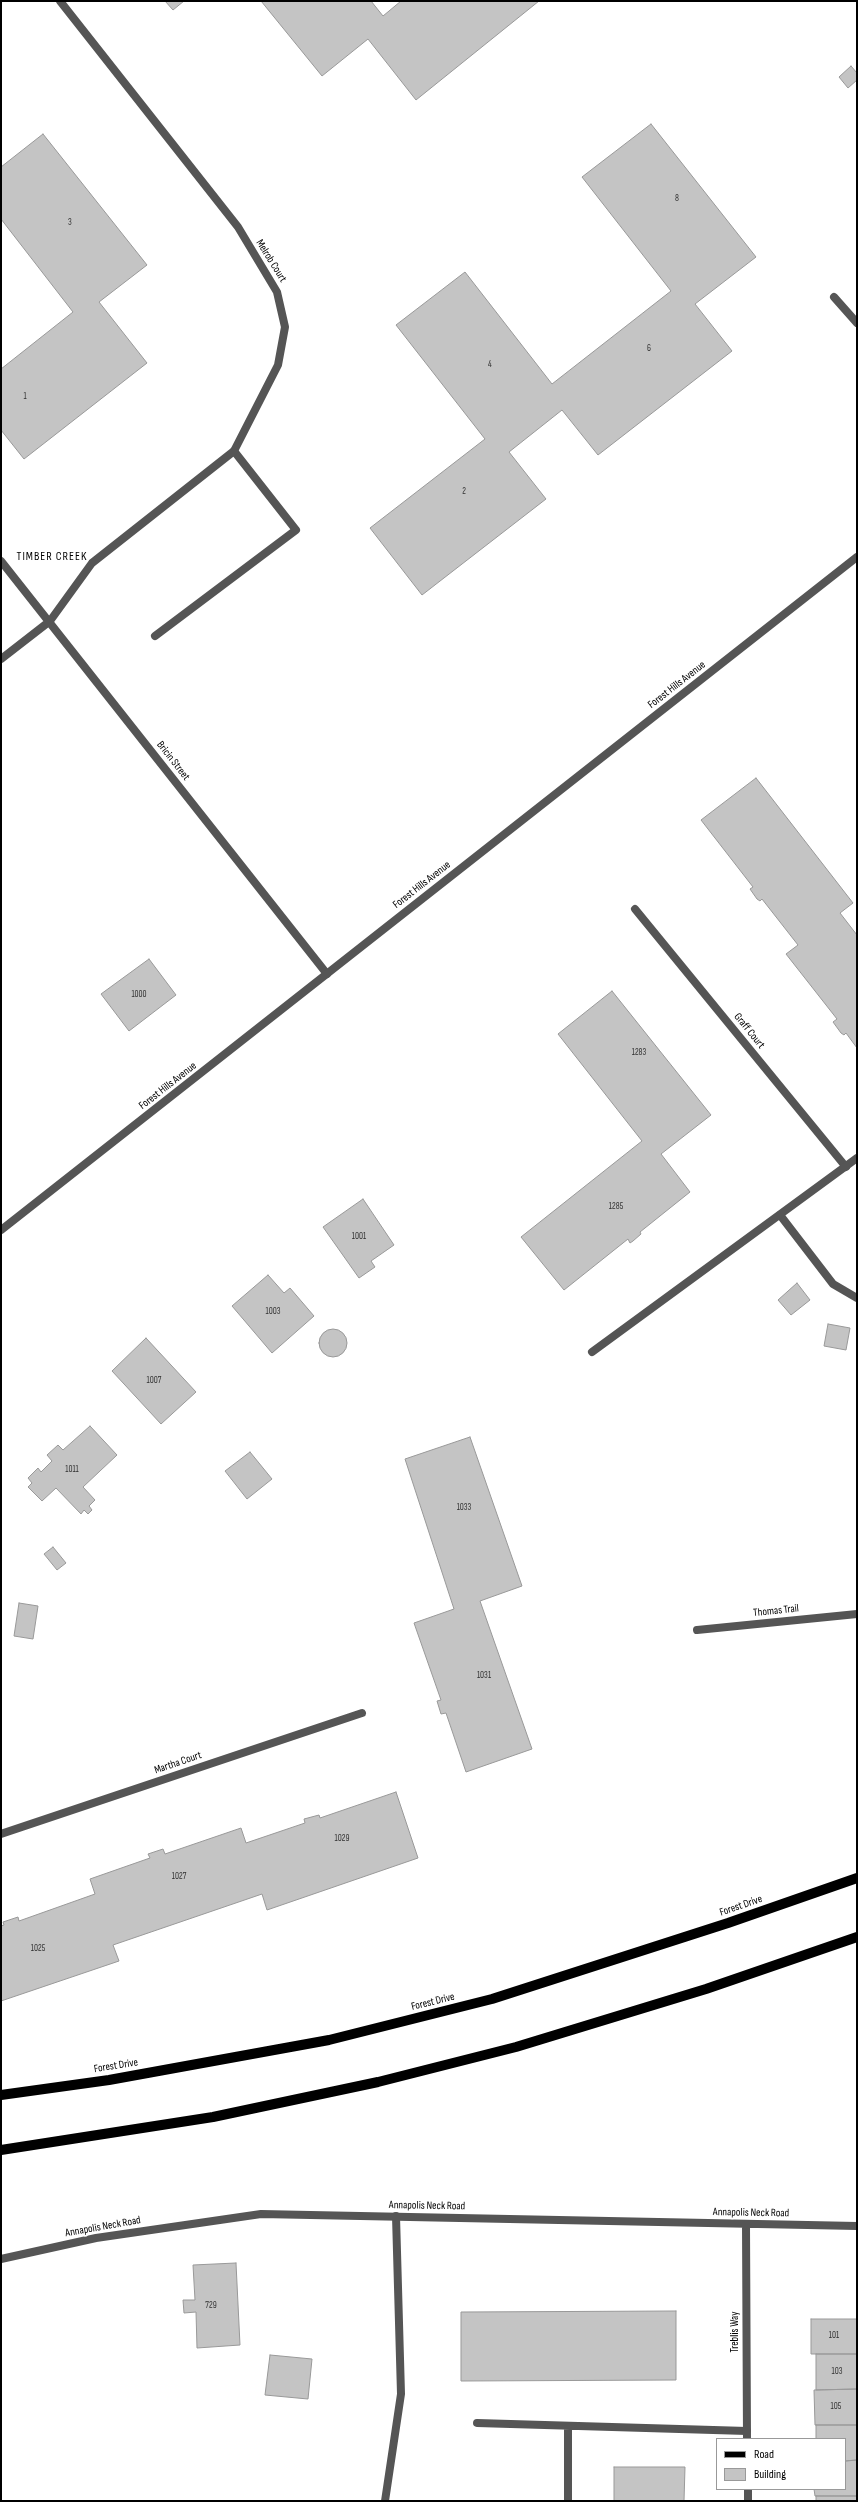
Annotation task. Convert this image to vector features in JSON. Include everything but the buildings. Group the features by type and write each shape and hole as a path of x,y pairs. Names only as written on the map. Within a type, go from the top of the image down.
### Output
{"main road":[{"name":"Forest Drive","path":"1,2095 109,2080 329,2040 492,1999 728,1924 857,1878"},
{"path":"1,2150 213,2117 378,2082 531,2042 706,1989 857,1937"}],"street":[{"name":"Melrob Court","path":"1,659 50,621 92,562 234,451 278,365 285,327 277,292 238,227 60,1"},
{"path":"834,297 857,324"},
{"path":"155,636 296,530 234,451"},
{"name":"Forest Hills Avenue","path":"1,1230 857,557"},
{"name":"Bricin Street","path":"1,561 50,621 327,974"},
{"name":"Graff Court","path":"635,909 846,1167"},
{"path":"592,1352 857,1158"},
{"path":"780,1215 834,1284 857,1298"},
{"name":"Thomas Trail","path":"697,1630 857,1614"},
{"name":"Martha Court","path":"1,1834 362,1713"},
{"name":"Annapolis Neck Road","path":"1,2259 96,2238 262,2214 857,2226"},
{"path":"385,2501 402,2394 396,2216"},
{"name":"Treblis Way","path":"746,2224 747,2435"},
{"path":"477,2423 747,2435"},
{"path":"568,2426 568,2501"},
{"path":"748,2490 748,2501"}],"district":[{"name":"TIMBER CREEK","path":"52,557"}]}
